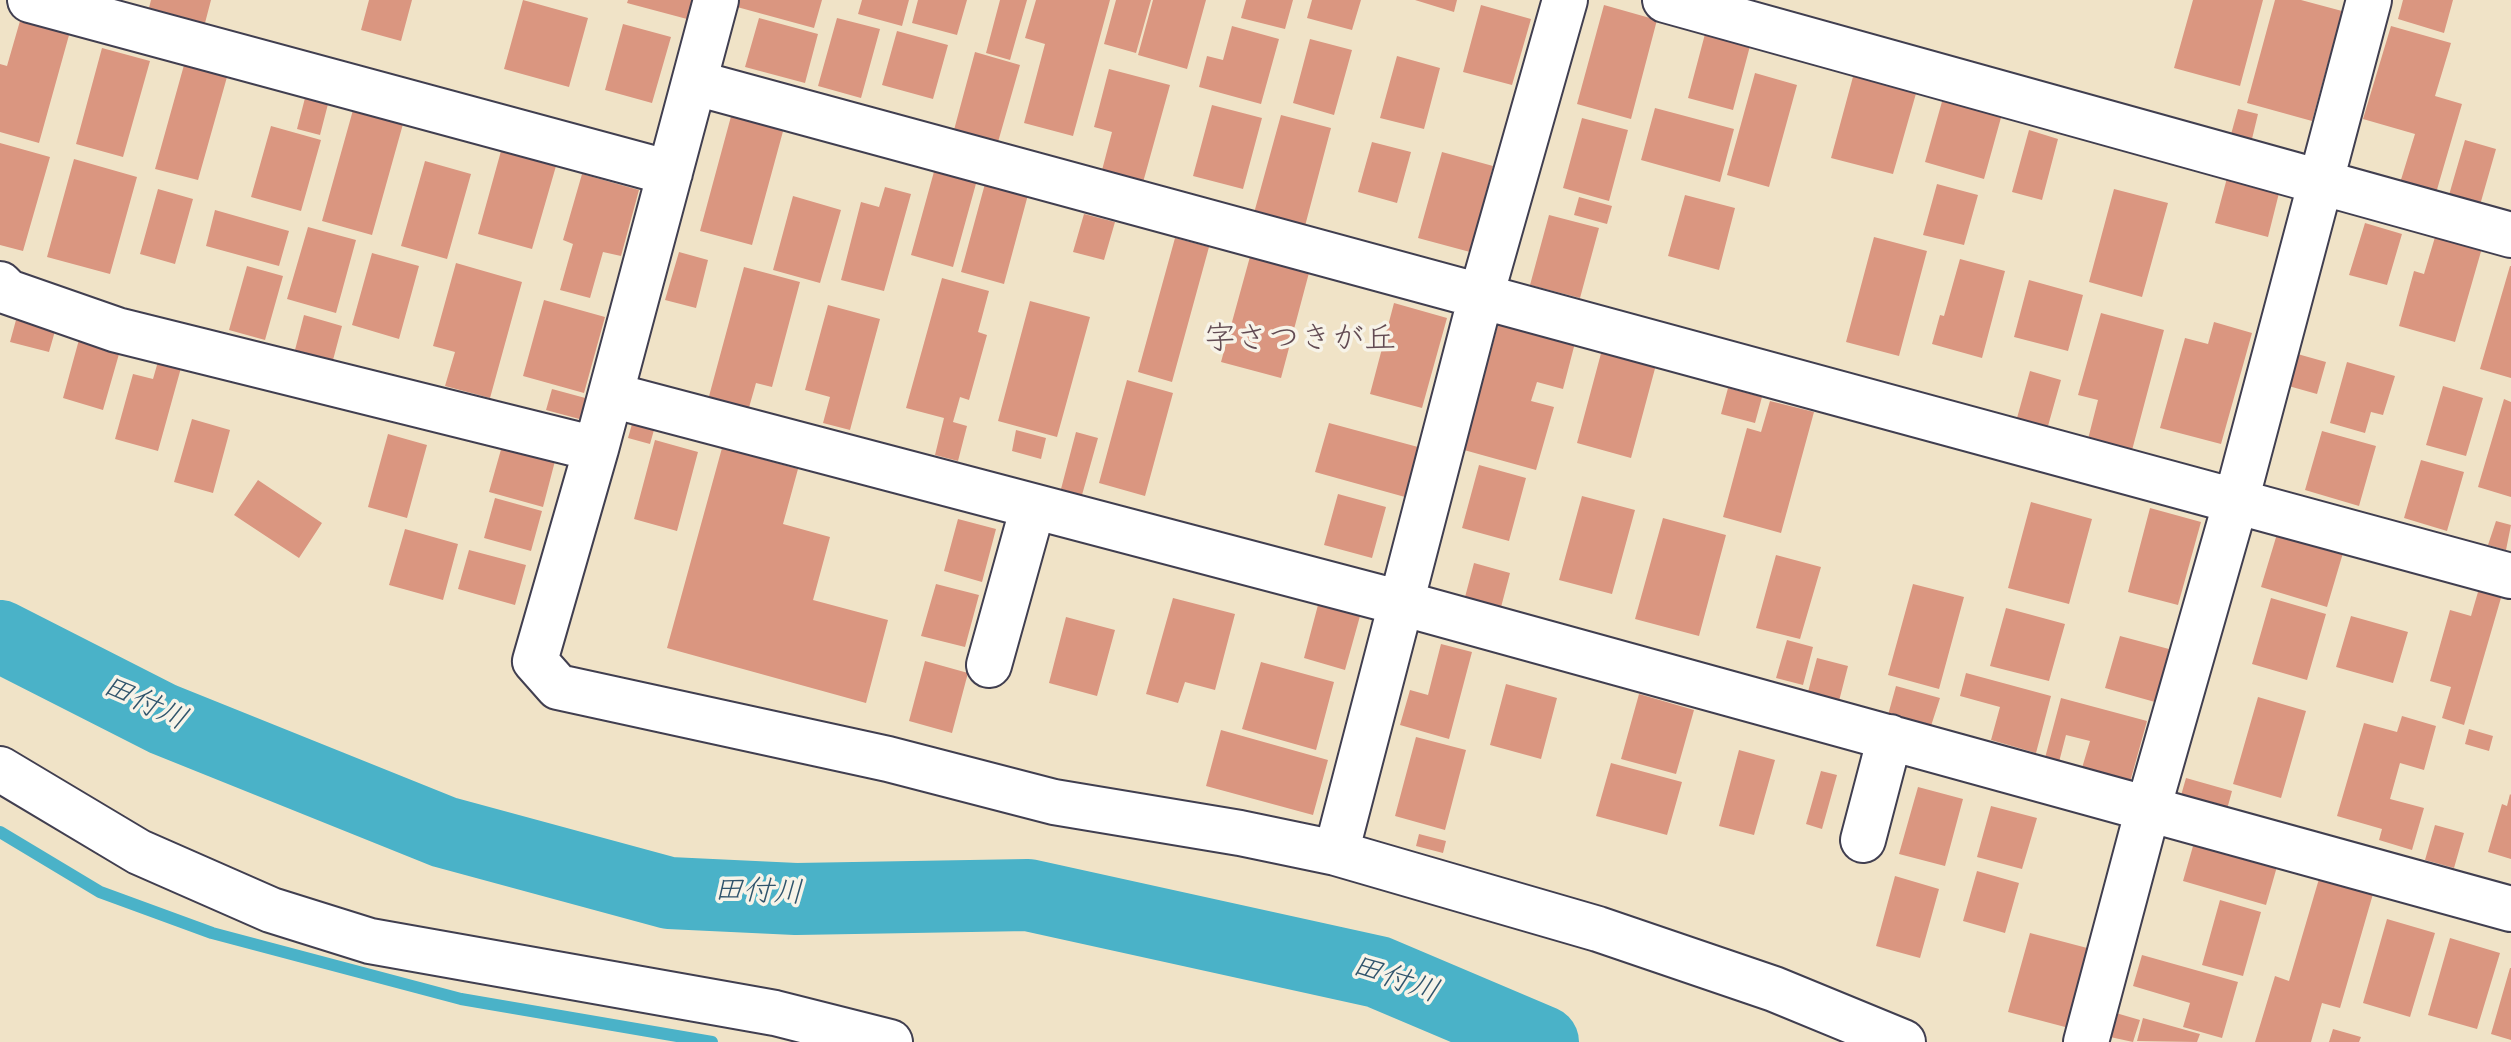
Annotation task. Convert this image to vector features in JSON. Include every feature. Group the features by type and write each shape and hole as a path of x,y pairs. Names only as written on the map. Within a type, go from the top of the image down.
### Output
{"street":[{"path":"30,0 670,173"},
{"path":"716,0 611,395 535,661 558,687 888,759 1054,802 1240,833 1336,853 1598,929 1774,989 1903,1042"},
{"path":"1336,853 1481,296 1565,0"},
{"path":"1665,0 2511,235"},
{"path":"2086,1042 2148,809 2236,501 2369,0"},
{"path":"696,83 2511,576"},
{"path":"0,284 8,292 117,330 596,449"},
{"path":"611,395 1401,603 2511,909"},
{"path":"989,665 1033,507"},
{"path":"1863,840 1890,737"},
{"path":"0,769 139,852 271,910 370,941 771,1028 890,1042"}],"building":[{"path":"151,0 211,0 205,23 149,8"},
{"path":"369,0 412,0 401,41 361,30"},
{"path":"523,0 588,18 569,87 504,69"},
{"path":"628,0 692,0 687,19 627,3"},
{"path":"739,0 822,0 814,28 737,7"},
{"path":"862,0 909,0 902,26 858,14"},
{"path":"918,0 967,0 957,35 912,23"},
{"path":"1000,0 1027,0 1010,60 986,53"},
{"path":"1036,0 1110,0 1073,136 1024,123 1045,44 1025,38"},
{"path":"1116,0 1151,0 1136,53 1104,44"},
{"path":"1153,0 1206,0 1187,69 1138,55"},
{"path":"1246,0 1293,0 1285,29 1241,18"},
{"path":"1312,0 1361,0 1352,30 1307,18"},
{"path":"1415,0 1457,0 1454,12"},
{"path":"2193,0 2263,0 2240,86 2174,68"},
{"path":"2275,0 2301,0 2342,11 2312,121 2247,103"},
{"path":"2403,0 2453,0 2444,33 2398,19"},
{"path":"1481,5 1531,19 1512,85 1463,72"},
{"path":"1604,5 1657,20 1631,119 1577,104"},
{"path":"22,14 71,28 39,143 0,132 0,64 7,66"},
{"path":"759,18 818,34 805,83 745,67"},
{"path":"837,18 880,29 861,98 818,86"},
{"path":"623,24 671,37 652,103 605,90"},
{"path":"1232,26 1279,39 1261,104 1199,87 1207,56 1223,60"},
{"path":"2391,26 2451,43 2435,96 2462,104 2436,193 2400,183 2415,134 2363,119"},
{"path":"897,31 948,45 933,99 882,85"},
{"path":"1705,34 1750,46 1733,110 1688,98"},
{"path":"1310,39 1352,50 1334,115 1293,103"},
{"path":"102,48 150,61 123,157 76,144"},
{"path":"975,52 1020,65 998,142 954,130"},
{"path":"1397,56 1440,68 1424,129 1380,118"},
{"path":"184,65 227,77 198,180 155,169"},
{"path":"1109,69 1170,85 1142,186 1101,174 1112,132 1094,127"},
{"path":"1755,73 1797,85 1769,187 1727,175"},
{"path":"1854,73 1917,90 1893,174 1831,158"},
{"path":"305,98 328,104 320,135 297,129"},
{"path":"1943,98 2002,114 1984,179 1925,162"},
{"path":"1212,105 1262,118 1243,189 1193,176"},
{"path":"1655,108 1734,129 1720,182 1641,160"},
{"path":"733,109 785,124 752,245 700,231"},
{"path":"2238,109 2258,114 2251,143 2230,138"},
{"path":"353,110 403,124 372,235 322,221"},
{"path":"1281,115 1331,128 1305,226 1254,213"},
{"path":"1582,118 1628,130 1609,201 1563,188"},
{"path":"271,126 321,140 301,211 251,197"},
{"path":"2029,130 2058,139 2042,200 2012,192"},
{"path":"2465,140 2496,149 2480,205 2449,195"},
{"path":"1372,142 1411,152 1397,203 1358,192"},
{"path":"0,143 50,157 23,251 0,245"},
{"path":"501,151 556,166 532,249 478,234"},
{"path":"1442,152 1493,166 1470,252 1418,238"},
{"path":"74,159 137,177 110,274 47,257"},
{"path":"425,161 471,174 447,259 401,246"},
{"path":"935,168 977,180 953,267 911,255"},
{"path":"582,174 639,190 621,256 603,252 590,298 560,290 573,244 563,240"},
{"path":"2227,178 2279,193 2268,237 2215,223"},
{"path":"986,180 1029,191 1004,284 961,272"},
{"path":"1937,184 1978,195 1964,245 1923,235"},
{"path":"885,187 911,194 884,291 841,280 861,202 879,207"},
{"path":"158,189 193,199 175,264 140,254"},
{"path":"2114,189 2168,203 2142,297 2089,282"},
{"path":"1685,195 1735,208 1719,270 1668,256"},
{"path":"793,196 841,210 820,283 773,270"},
{"path":"1579,197 1612,206 1607,224 1574,215"},
{"path":"215,210 289,231 279,266 206,246"},
{"path":"1084,214 1115,222 1104,260 1073,252"},
{"path":"1549,215 1599,228 1580,298 1530,285"},
{"path":"2365,223 2402,234 2387,285 2349,275"},
{"path":"308,227 356,240 336,313 287,299"},
{"path":"2438,227 2484,241 2455,342 2399,326 2414,271 2424,274"},
{"path":"1874,237 1927,251 1899,356 1846,342"},
{"path":"1175,238 1209,247 1172,382 1138,372"},
{"path":"679,252 708,260 696,308 665,300"},
{"path":"372,253 419,266 399,339 352,325"},
{"path":"1251,253 1310,269 1281,378 1221,362"},
{"path":"1960,259 2005,271 1982,358 1932,344 1940,315 1944,316"},
{"path":"456,263 522,282 490,398 445,386 455,352 433,346"},
{"path":"247,266 283,276 265,340 229,330"},
{"path":"2511,266 2511,378 2480,369"},
{"path":"744,267 800,282 772,387 756,383 748,411 708,400"},
{"path":"942,278 989,291 978,332 987,335 969,400 960,397 953,422 967,426 958,461 935,455 944,418 906,408"},
{"path":"2029,280 2083,295 2068,351 2014,337"},
{"path":"544,300 605,317 584,393 523,376"},
{"path":"1030,301 1090,317 1057,437 998,421"},
{"path":"1394,303 1447,318 1422,408 1370,394"},
{"path":"828,305 880,319 850,430 823,423 830,397 805,390"},
{"path":"2101,313 2164,330 2131,454 2087,443 2098,400 2078,395"},
{"path":"304,315 342,326 333,360 295,350"},
{"path":"1500,318 1576,339 1563,389 1537,382 1531,401 1554,407 1536,470 1464,450"},
{"path":"16,320 55,331 49,352 10,342"},
{"path":"2214,322 2252,333 2221,444 2160,428 2185,338 2208,344"},
{"path":"80,336 121,347 103,410 63,398"},
{"path":"1603,346 1657,361 1631,458 1577,443"},
{"path":"161,351 184,357 158,451 115,439 133,374 153,379"},
{"path":"2294,353 2326,362 2317,394 2285,385"},
{"path":"2347,362 2395,376 2383,415 2371,412 2365,433 2330,423"},
{"path":"2030,371 2061,380 2048,426 2017,418"},
{"path":"1127,380 1173,393 1145,496 1099,483"},
{"path":"2443,386 2483,398 2466,456 2426,445"},
{"path":"1728,388 1762,397 1755,423 1721,414"},
{"path":"552,389 589,399 583,420 546,410"},
{"path":"2504,399 2511,402 2511,497 2478,487"},
{"path":"1770,401 1814,412 1781,533 1723,517 1747,428 1761,432"},
{"path":"634,417 656,423 650,444 628,438"},
{"path":"192,419 230,430 213,493 174,482"},
{"path":"1329,423 1418,447 1405,497 1315,472"},
{"path":"1016,430 1046,438 1041,459 1012,451"},
{"path":"2322,431 2376,446 2359,506 2305,490"},
{"path":"1076,432 1098,438 1082,495 1061,489"},
{"path":"388,434 427,445 407,518 368,507"},
{"path":"655,440 698,452 677,531 634,519"},
{"path":"502,446 555,461 543,507 489,492"},
{"path":"722,448 798,469 783,524 830,537 813,600 888,620 866,703 667,648"},
{"path":"2421,460 2464,472 2447,531 2404,518"},
{"path":"1479,465 1526,478 1509,541 1462,528"},
{"path":"258,480 322,523 299,558 234,515"},
{"path":"1338,494 1386,507 1372,558 1324,545"},
{"path":"1582,496 1635,510 1612,594 1559,580"},
{"path":"495,498 542,511 531,551 484,538"},
{"path":"2031,502 2092,519 2069,604 2008,588"},
{"path":"2150,508 2201,522 2178,605 2128,592"},
{"path":"1663,518 1726,535 1699,636 1635,619"},
{"path":"958,519 996,529 982,582 944,571"},
{"path":"2496,521 2511,525 2506,550 2488,545"},
{"path":"405,529 458,544 443,600 389,585"},
{"path":"2277,534 2343,553 2327,607 2261,587"},
{"path":"469,550 526,565 515,605 458,589"},
{"path":"1776,555 1821,567 1800,639 1756,628"},
{"path":"1474,563 1510,573 1500,611 1464,601"},
{"path":"936,584 979,595 965,647 921,636"},
{"path":"1913,584 1964,597 1939,689 1888,675"},
{"path":"2480,585 2503,591 2464,725 2442,718 2451,687 2430,681 2450,610 2471,616"},
{"path":"1173,598 1235,614 1215,690 1185,682 1178,703 1146,694"},
{"path":"2271,598 2326,614 2307,680 2252,664"},
{"path":"1318,605 1360,616 1345,670 1304,658"},
{"path":"2006,608 2065,624 2049,681 1990,666"},
{"path":"2351,616 2408,632 2393,683 2336,667"},
{"path":"1066,617 1115,630 1097,696 1049,683"},
{"path":"2120,636 2169,649 2155,702 2105,688"},
{"path":"1787,640 1813,647 1803,685 1776,678"},
{"path":"1441,644 1472,652 1449,739 1400,725 1410,690 1428,695"},
{"path":"1817,658 1848,666 1839,701 1808,692"},
{"path":"925,661 968,673 952,733 909,721"},
{"path":"1261,662 1334,682 1316,750 1242,729"},
{"path":"1966,673 2051,696 2036,753 1991,740 2000,707 1960,696"},
{"path":"1506,684 1557,698 1541,759 1490,745"},
{"path":"1896,686 1940,698 1931,726 1888,715"},
{"path":"1639,694 1694,710 1676,774 1621,759"},
{"path":"2258,697 2306,711 2281,798 2233,784"},
{"path":"2061,698 2147,721 2130,782 2082,768 2090,741 2066,735 2059,762 2045,758"},
{"path":"2402,716 2436,726 2424,770 2400,763 2390,799 2424,808 2412,850 2379,840 2382,829 2337,816 2364,723 2397,732"},
{"path":"2469,729 2493,736 2489,751 2465,744"},
{"path":"1221,730 1328,760 1313,815 1206,786"},
{"path":"1416,737 1466,750 1445,830 1395,816"},
{"path":"1739,750 1775,760 1754,835 1719,826"},
{"path":"1611,763 1682,782 1667,835 1596,816"},
{"path":"1821,771 1837,775 1822,829 1806,824"},
{"path":"2186,778 2232,791 2226,813 2180,799"},
{"path":"1918,787 1963,799 1945,866 1899,854"},
{"path":"2510,794 2511,859 2488,852 2502,804 2507,806"},
{"path":"1991,806 2037,818 2022,869 1977,857"},
{"path":"2435,825 2464,833 2454,868 2425,860"},
{"path":"1419,834 1446,841 1443,853 1416,846"},
{"path":"2195,839 2278,863 2266,905 2183,881"},
{"path":"1977,871 2019,883 2005,933 1963,921"},
{"path":"2321,872 2375,887 2340,1008 2322,1003 2311,1042 2255,1042 2275,976 2289,981"},
{"path":"1895,876 1939,889 1920,958 1876,946"},
{"path":"2220,900 2261,912 2243,976 2202,965"},
{"path":"2387,919 2435,933 2410,1017 2363,1003"},
{"path":"2030,933 2091,949 2069,1028 2008,1012"},
{"path":"2450,938 2500,953 2477,1029 2428,1015"},
{"path":"2142,955 2238,982 2222,1038 2183,1027 2190,1003 2133,986"},
{"path":"2511,968 2511,1040 2491,1034"},
{"path":"2109,1011 2140,1020 2133,1042 2101,1035"},
{"path":"2143,1018 2200,1034 2197,1042 2137,1041"},
{"path":"2333,1029 2361,1037 2359,1042 2329,1042"}],"waterway":[{"name":"田付川","path":"0,636 163,719 444,832 669,893 796,899 1028,895 1378,972 1543,1042"},
{"path":"0,832 100,892 212,933 461,999 712,1042"}],"district":[{"name":"字さつきが丘","path":"1300,344"}]}
